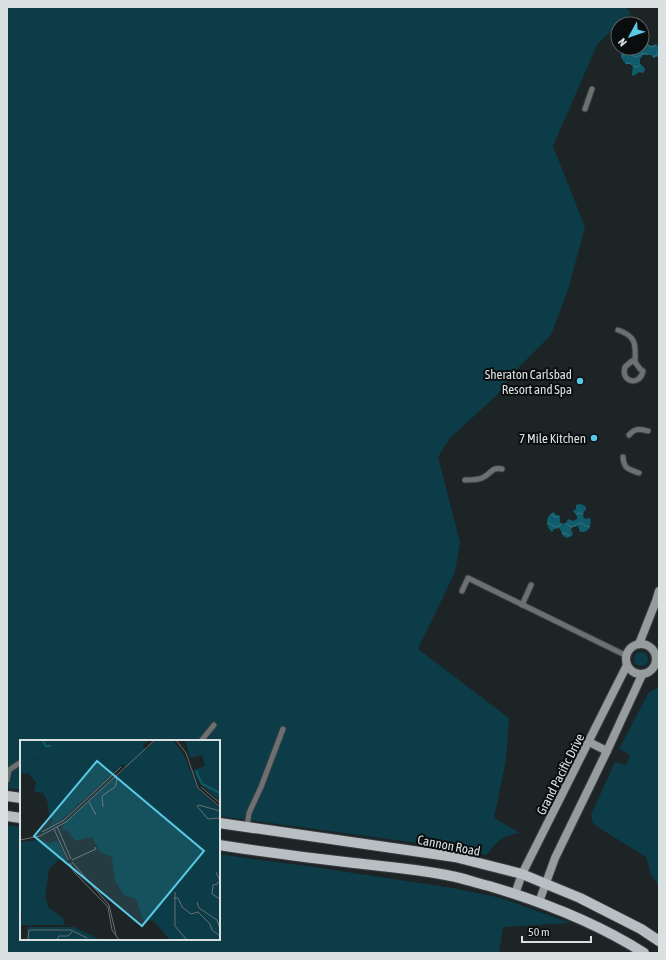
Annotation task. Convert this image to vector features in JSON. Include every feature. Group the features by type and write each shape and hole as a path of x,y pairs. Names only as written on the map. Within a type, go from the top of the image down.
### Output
{"main road":[{"path":"7,796 20,798"},
{"path":"7,816 20,818"},
{"name":"Cannon Road","path":"220,823 455,857 522,874 580,898 641,929 659,941"},
{"path":"220,845 452,876 539,902 592,925 644,953"}],"street":[{"path":"639,644 659,590"},
{"path":"639,644 657,648 657,660 655,667 650,672 642,675 633,672 627,665 627,656 631,648 639,644"},
{"name":"Grand Pacific Drive","path":"515,894 522,874 627,665"},
{"path":"539,902 555,858 642,675"},
{"path":"589,742 607,751"}],"lane":[{"path":"585,109 592,89"},
{"path":"618,330 631,337 635,342 636,362"},
{"path":"629,435 634,430 639,429 648,431"},
{"path":"623,457 624,465 628,469 639,473"},
{"path":"465,480 483,478 492,469 502,469"},
{"path":"462,591 468,578 627,656"},
{"path":"522,604 531,585"},
{"path":"202,740 214,725"},
{"path":"247,827 249,813 264,781 283,729"},
{"path":"7,780 10,770 20,763"}],"shaded area":[{"path":"7,7 626,7 631,14 629,16 610,16 610,32 598,43 553,146 585,227 568,290 551,335 516,370 497,395 450,438 438,457 460,542 455,572 418,649 509,718 506,760 494,818 520,833 504,837 487,855 448,847 220,816 220,740 20,740 20,790 7,788"},
{"path":"641,652 646,654 648,659 646,664 641,666 636,664 634,659 636,654"},
{"path":"659,687 659,899 658,885 651,874 646,857 598,827 593,823 591,815 615,762 626,765 630,755 619,749 649,692"},
{"path":"7,825 20,827 20,940 220,940 220,854 453,888 501,898 570,923 503,927 499,953 7,953"}],"water":[{"path":"656,44 659,47 659,56 654,58 651,55 650,45"},
{"path":"621,56 642,56 640,59 640,64 645,70 643,73 639,72 633,76 633,66 626,64"},
{"path":"581,504 586,507 583,516 585,519 590,518 591,523 588,530 580,532 578,526 573,527 571,529 573,535 567,538 563,536 559,528 554,529 552,532 550,530 547,521 551,514 554,512 556,515 560,516 560,522 563,524 566,523 568,519 573,521 577,519 577,516 573,511 576,509 576,505"}],"place":[{"name":"Sheraton Carlsbad Resort and Spa","path":"580,381"},
{"name":"7 Mile Kitchen","path":"594,438"}]}
